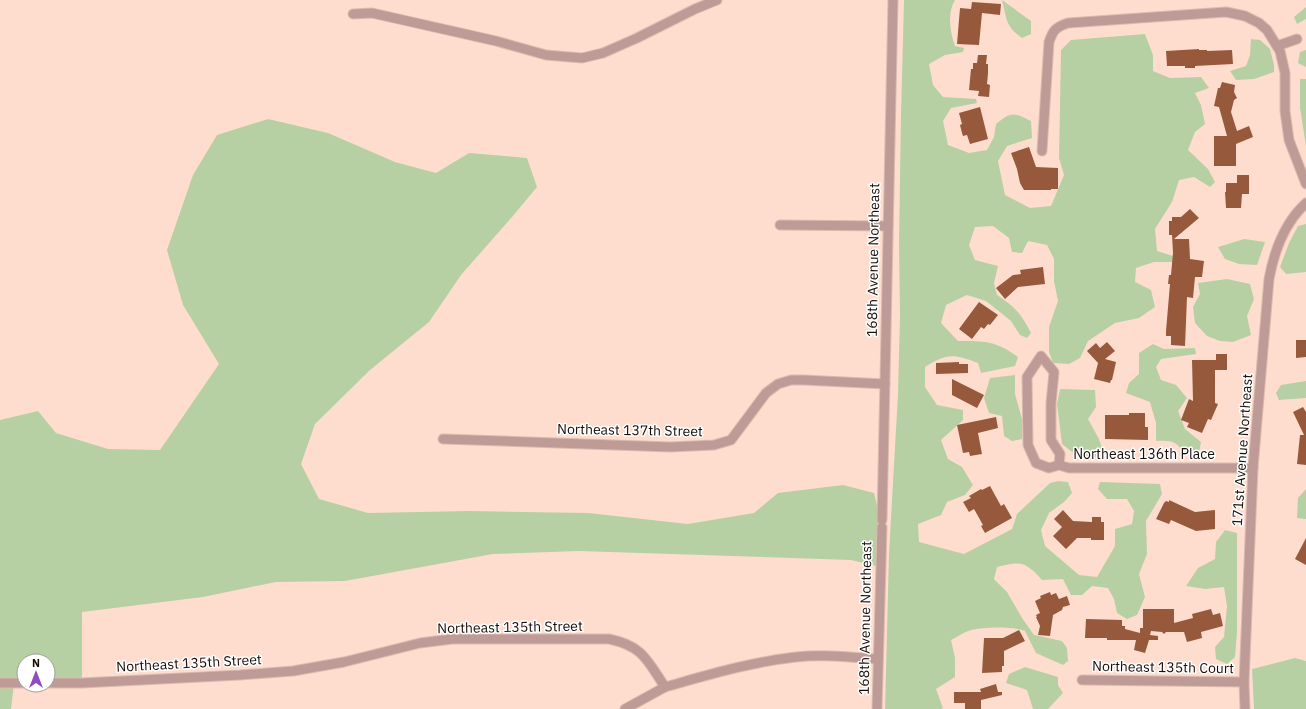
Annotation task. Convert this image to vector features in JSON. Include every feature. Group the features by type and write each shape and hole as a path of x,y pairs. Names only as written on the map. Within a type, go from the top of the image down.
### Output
{"street":[{"path":"353,14 372,13 496,41 546,55 582,58 603,53 717,0"},
{"name":"168th Avenue Northeast","path":"877,709 893,0"},
{"path":"1042,151 1049,42 1052,33 1058,27 1068,23 1226,12 1245,16 1259,23 1267,30 1281,52 1285,73 1285,111 1289,140 1306,184"},
{"path":"1278,46 1297,39"},
{"name":"171st Avenue Northeast","path":"1245,709 1244,682 1253,468 1269,279 1272,261 1279,243 1293,218 1306,202"},
{"path":"780,225 888,226"},
{"name":"Northeast 136th Place","path":"1059,465 1060,454 1051,440 1051,403 1054,372 1041,356 1027,378 1028,445 1036,463 1049,468 1059,465 1069,468 1253,468"},
{"name":"Northeast 137th Street","path":"442,439 670,447 714,445 730,440 761,398 778,384 791,380 804,380 885,384"},
{"name":"Northeast 135th Street","path":"56,683 82,683 293,671 344,662 420,643 452,639 608,639 623,642 635,648 645,657 665,687"},
{"path":"625,709 665,687 743,666 797,657 825,656 878,659"},
{"name":"Northeast 135th Court","path":"1082,680 1244,682"},
{"path":"0,683 16,683"}],"green space":[{"path":"904,0 955,0 952,5 950,23 955,46 964,48 963,52 945,55 929,64 933,85 943,97 976,99 977,103 951,108 943,121 948,145 969,153 987,150 994,137 996,124 1005,117 1009,115 1016,115 1031,121 1032,138 1007,146 998,161 1005,195 1030,208 1051,206 1064,175 1059,158 1061,50 1071,40 1145,34 1153,55 1153,71 1170,78 1201,77 1209,88 1195,93 1201,105 1205,124 1195,132 1188,150 1208,169 1215,182 1210,187 1194,177 1179,180 1172,202 1155,229 1157,251 1176,257 1173,262 1154,262 1136,268 1135,282 1151,290 1155,307 1139,318 1115,323 1088,341 1080,358 1069,364 1053,363 1049,352 1049,327 1058,301 1054,281 1054,259 1047,245 1028,241 1022,253 1012,252 1009,238 993,226 975,227 969,245 975,260 998,266 994,283 997,295 1017,311 1031,333 1027,338 1020,335 1011,321 986,301 967,295 946,305 941,323 958,341 990,343 1003,348 1018,357 1015,366 981,373 978,363 951,356 939,359 925,367 925,387 937,405 963,410 963,420 941,440 948,459 962,467 973,485 965,495 947,502 941,515 918,524 919,542 964,554 1012,529 1017,514 1050,483 1058,481 1068,482 1072,493 1064,502 1049,513 1041,530 1045,546 1079,575 1097,577 1115,546 1115,529 1132,524 1134,511 1127,499 1107,499 1098,489 1100,482 1160,484 1162,494 1146,521 1147,554 1139,574 1145,597 1137,615 1127,619 1117,613 1114,599 1108,588 1092,586 1082,595 1071,595 1063,579 1042,580 1027,566 1017,563 997,567 994,579 1007,592 1034,635 1062,641 1067,648 1068,661 1063,665 1036,653 1025,631 1019,629 983,628 968,631 951,640 955,658 955,677 936,689 943,708 941,709 885,709 889,554 898,394 900,316 899,244"},
{"path":"1002,0 1031,21 1031,34 1022,38 1012,30 1006,17"},
{"path":"1306,7 1306,19 1297,24 1294,17"},
{"path":"1251,39 1260,40 1270,49 1274,72 1254,79 1236,80 1230,71 1246,66 1250,55"},
{"path":"1306,50 1306,67 1298,63 1300,52"},
{"path":"1300,79 1306,79 1306,146 1300,108"},
{"path":"268,119 328,133 395,162 436,173 469,153 527,158 537,187 461,275 429,322 370,370 315,424 301,464 319,499 368,513 470,511 588,513 688,524 754,513 778,493 843,485 874,493 882,527 880,567 851,560 579,551 493,554 345,581 276,582 203,597 82,612 82,683 56,683 56,653 16,653 16,684 14,684 11,709 0,709 0,420 38,411 56,433 108,449 160,450 219,364 183,305 167,250 193,175 217,135"},
{"path":"1306,224 1306,272 1286,274 1280,267 1289,243 1298,226"},
{"path":"1244,239 1265,242 1257,265 1239,264 1225,259 1218,247"},
{"path":"1227,279 1250,284 1254,299 1247,316 1251,335 1233,342 1220,341 1207,336 1195,323 1193,307 1200,294 1198,283"},
{"path":"1153,344 1164,349 1195,348 1196,354 1161,359 1156,367 1161,380 1176,385 1187,398 1178,411 1185,429 1201,442 1199,453 1185,454 1179,446 1173,442 1156,441 1156,423 1150,402 1126,393 1129,383 1139,374 1139,353"},
{"path":"1015,375 1015,394 1022,419 1022,439 1012,441 1004,436 1002,416 989,413 984,398 990,378"},
{"path":"1306,381 1306,398 1279,400 1276,393 1281,385"},
{"path":"1060,389 1095,390 1096,407 1088,419 1099,439 1103,451 1095,457 1076,455 1062,444 1057,404"},
{"path":"1306,489 1306,519 1297,518 1298,498"},
{"path":"1225,530 1237,533 1237,632 1235,657 1227,664 1216,659 1215,647 1224,637 1227,606 1224,587 1205,589 1186,586 1198,568 1215,559 1216,542"},
{"path":"1295,658 1306,661 1306,709 1254,709 1252,669"},
{"path":"1025,667 1058,677 1058,685 1063,693 1048,709 1033,709 1027,690 1006,683 1009,674"}],"building":[{"path":"972,2 1001,4 1000,15 982,13 979,45 957,44 960,8 971,9"},
{"path":"1199,49 1207,51 1232,50 1233,64 1195,66 1195,68 1185,68 1185,66 1167,66 1166,51"},
{"path":"978,55 987,55 987,84 990,85 989,97 978,96 979,91 969,90 971,69 973,69 973,63 977,63"},
{"path":"1222,82 1235,85 1234,92 1237,98 1234,100 1231,112 1237,131 1249,126 1253,137 1236,144 1236,166 1214,166 1214,136 1227,136 1219,107 1214,106 1218,88 1220,88"},
{"path":"980,107 988,139 970,144 967,135 963,136 959,113"},
{"path":"1029,147 1036,167 1058,168 1058,189 1024,190 1020,183 1011,153"},
{"path":"1237,175 1249,175 1249,194 1242,194 1241,208 1226,208 1226,183 1237,183"},
{"path":"1190,209 1199,218 1174,239 1189,239 1190,259 1204,261 1202,277 1195,277 1193,298 1187,297 1185,346 1171,345 1171,336 1166,336 1170,284 1168,284 1169,275 1171,275 1173,253 1172,235 1169,235 1169,221 1172,221 1172,217 1181,217"},
{"path":"1043,267 1045,284 1018,287 1005,299 996,288 1013,275 1021,274 1020,270"},
{"path":"979,302 998,315 990,325 988,324 984,329 981,327 972,339 959,329"},
{"path":"1296,340 1306,340 1306,357 1296,358"},
{"path":"1107,342 1115,351 1105,359 1116,362 1110,383 1094,379 1098,363 1087,351 1096,343 1100,348"},
{"path":"1216,354 1227,354 1227,370 1215,370 1215,403 1218,404 1211,420 1208,419 1202,433 1187,427 1189,423 1181,420 1189,399 1193,401 1192,360 1216,360"},
{"path":"959,362 959,364 968,364 968,373 936,374 936,363"},
{"path":"952,379 984,395 977,408 952,395"},
{"path":"1303,407 1306,412 1306,465 1297,464 1300,435 1304,435 1293,412"},
{"path":"1129,413 1145,413 1145,427 1148,427 1148,440 1105,439 1105,415 1129,415"},
{"path":"996,417 998,428 978,433 982,454 970,456 969,452 963,453 957,425"},
{"path":"990,486 1001,506 1004,504 1012,518 985,533 981,526 983,525 974,509 969,512 963,502 971,498 969,496"},
{"path":"1169,500 1195,512 1215,510 1215,529 1196,531 1171,520 1169,524 1156,519 1164,503 1166,501 1169,502"},
{"path":"1063,510 1073,521 1092,522 1092,517 1101,517 1101,522 1104,522 1104,540 1077,538 1066,549 1053,536 1062,527 1054,519"},
{"path":"1306,538 1306,565 1295,559"},
{"path":"1050,592 1051,595 1056,593 1059,599 1067,596 1070,605 1063,607 1062,610 1053,615 1050,636 1038,635 1040,626 1036,615 1040,613 1035,601 1041,598 1040,596"},
{"path":"1143,609 1174,609 1174,623 1193,618 1192,614 1211,609 1213,615 1220,613 1223,626 1201,632 1202,638 1187,642 1184,632 1166,632 1164,634 1162,632 1151,631 1150,635 1158,636 1158,640 1149,640 1145,653 1134,650 1136,640 1085,638 1086,619 1122,620 1122,626 1125,626 1125,629 1140,633 1140,628 1143,628"},
{"path":"1019,630 1025,641 1004,651 1004,666 1002,666 1002,672 982,673 984,638 1003,638"},
{"path":"996,684 998,692 1002,692 1002,695 981,700 981,709 965,709 965,703 954,703 954,692 981,692 980,689"}]}
